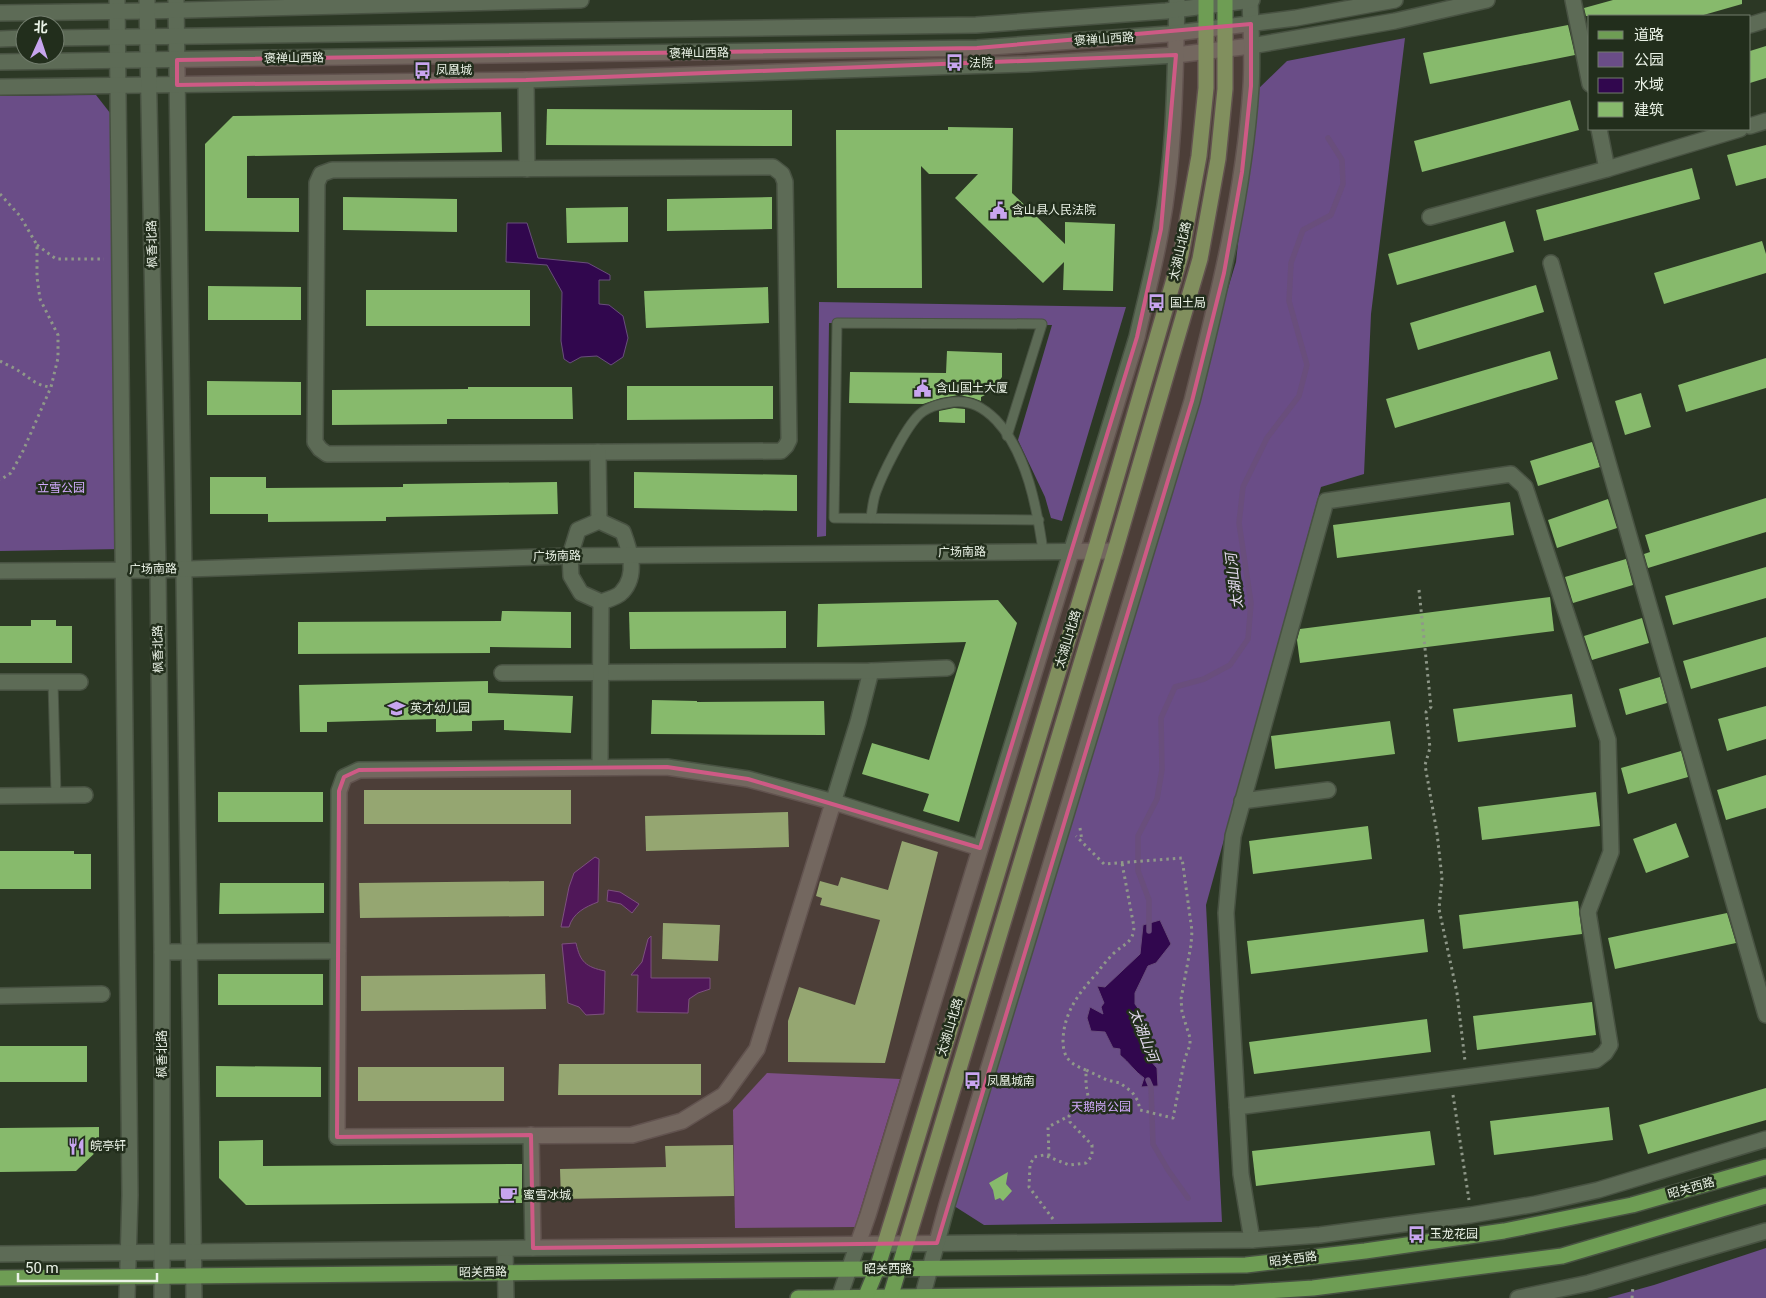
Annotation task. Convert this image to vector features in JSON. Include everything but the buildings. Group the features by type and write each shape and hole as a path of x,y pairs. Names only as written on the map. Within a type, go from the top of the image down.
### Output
{"main road":[{"name":"太湖山北路","path":"890,1298 897,1269 1115,551 1200,259 1218,159 1225,89 1225,2"},
{"name":"太湖山北路","path":"866,1298 877,1269 1095,551 1182,254 1199,156 1206,88 1206,3"},
{"name":"昭关西路","path":"0,1278 506,1271 1246,1265 1365,1251 1513,1229 1632,1205 1766,1167"},
{"path":"798,1298 1235,1293 1313,1288 1562,1256 1766,1196"}],"street":[{"path":"0,13 147,5 581,0"},
{"path":"922,1297 1194,392 1224,273 1242,172 1251,86 1251,0"},
{"name":"褒禅山西路","path":"65,38 976,25 1177,5 1251,0"},
{"name":"褒禅山西路","path":"0,62 977,48 1176,33 1296,18 1395,0"},
{"path":"0,87 526,80 1027,64 1176,55 1251,46 1396,21 1487,0"},
{"path":"1573,0 1588,71"},
{"name":"枫香北路","path":"147,5 158,570 162,952 162,1298"},
{"path":"176,5 194,1298"},
{"path":"839,1298 858,1244 1137,337 1162,229 1173,118 1177,5"},
{"path":"117,6 130,1175 127,1298"},
{"path":"1751,25 1766,20"},
{"path":"0,39 15,38"},
{"path":"526,80 526,168"},
{"path":"1751,126 1766,121"},
{"path":"1599,130 1607,169"},
{"path":"1430,217 1607,169 1737,130"},
{"path":"773,167 782,174 785,182 789,440 781,451 327,454 320,449 315,442 317,183 321,174 332,170 526,168 773,167"},
{"path":"1551,263 1766,1015"},
{"path":"598,452 599,521"},
{"path":"1237,1107 1596,1060 1605,1053 1610,1044 1588,912 1611,852 1608,740 1525,487 1511,474 1326,501 1232,836 1226,913 1237,1107 1241,1174 1252,1240"},
{"path":"599,521 624,532 631,555 631,579 622,593 601,602 581,593 571,576 570,556 578,530 599,521"},
{"name":"广场南路","path":"0,571 158,570 570,556 1115,551"},
{"path":"600,767 601,602"},
{"path":"502,672 871,671 947,668"},
{"path":"871,671 834,802 757,1049 724,1095 682,1122 632,1135 337,1137 339,791 344,777 359,770 667,767 748,779 834,802 980,848"},
{"path":"0,682 80,682"},
{"path":"1242,801 1328,790"},
{"path":"0,796 86,795"},
{"path":"162,952 338,951"},
{"path":"0,996 102,994"},
{"path":"531,1135 533,1248"},
{"path":"0,1254 1252,1240 1295,1237 1471,1216 1598,1190 1766,1139"},
{"path":"1518,1298 1589,1283 1766,1231"},
{"path":"1295,1237 1297,1259"},
{"path":"506,1248 506,1298"}],"lane":[{"path":"1007,436 1042,324 837,323 834,518 1039,520"},
{"path":"871,518 876,493 904,436 916,417 936,404 960,401 978,404 997,421 1027,473 1037,507 1043,551"},
{"path":"53,682 56,795"}],"path":[{"path":"0,194 20,216 37,245 56,259 120,260"},
{"path":"0,480 11,473 23,451 51,387 58,358 58,335 40,299 37,277 37,245"},
{"path":"0,361 22,373 32,382 43,387 51,387"},
{"path":"1419,590 1430,707 1426,712 1430,748 1425,765 1437,833 1442,878 1439,909 1457,993 1465,1061 1456,1062"},
{"path":"1071,831 1104,864 1182,858 1192,931 1181,999 1182,1012 1190,1038 1190,1045 1185,1058 1173,1118 1140,1110 1138,1101 1132,1092 1120,1083 1107,1080 1074,1066 1066,1058 1063,1046 1064,1028 1071,1006 1079,992 1114,953 1134,935 1122,863"},
{"path":"1049,1156 1048,1127 1069,1116 1073,1108 1090,1107 1086,1085 1086,1070"},
{"path":"1452,1091 1471,1216"},
{"path":"1052,1219 1029,1187 1030,1165 1038,1155 1049,1156 1069,1165 1086,1163 1092,1156 1092,1145 1070,1122 1069,1116"}],"highlighted area":[{"path":"1251,24 1251,86 1242,172 1224,273 1192,401 937,1243 533,1248 531,1135 337,1137 339,791 344,777 359,770 667,767 748,779 980,848 1137,337 1161,229 1176,55 526,80 177,85 177,60 977,48"}],"green space":[{"name":"天鹅岗公园","path":"1405,38 1371,314 1364,474 1321,487 1206,905 1222,1222 984,1225 951,1204 1236,262 1254,93 1287,61"},
{"name":"立雪公园","path":"96,95 114,118 123,549 0,551 0,96"},
{"path":"819,302 1126,307 1062,521 1051,518 1045,497 1018,440 1052,325 829,323 826,536 817,537"},
{"path":"767,1073 900,1079 855,1227 735,1228 733,1110"},
{"path":"1766,1248 1766,1298 1607,1298 1654,1285"}],"water":[{"path":"507,223 527,223 538,258 588,263 610,275 610,280 599,280 599,304 609,305 623,316 628,338 623,357 611,365 597,356 581,357 570,363 564,359 561,341 562,292 547,265 506,262"},
{"path":"595,857 599,859 598,902 580,911 573,918 569,927 561,927 569,887 574,873"},
{"path":"608,890 620,892 639,904 632,913 621,904 607,901"},
{"path":"1160,920 1171,944 1156,963 1148,966 1135,993 1135,1004 1140,1011 1138,1018 1152,1052 1148,1058 1157,1068 1158,1086 1141,1087 1144,1078 1120,1055 1120,1049 1113,1048 1105,1032 1091,1031 1087,1018 1090,1007 1103,1014 1101,1007 1104,1003 1097,986 1105,987 1140,954 1143,925"},
{"path":"651,936 651,978 710,978 710,989 698,993 689,999 688,1013 637,1012 638,975 631,975 642,962 648,939"},
{"path":"576,943 585,963 593,968 605,971 604,1014 586,1015 579,1007 568,1003 562,944"}],"waterway":[{"name":"太湖山河","path":"1149,931 1149,900 1138,871 1138,836 1157,799 1162,770 1161,718 1175,687 1204,679 1230,665 1248,639 1251,603 1239,523 1243,487 1267,438 1299,396 1307,365 1289,301 1291,263 1303,230 1331,215 1343,184 1342,160 1328,138"},
{"name":"太湖山河","path":"1148,1080 1151,1087 1153,1144 1168,1170 1188,1198"}],"place":[{"name":"法院","path":"955,63"},
{"name":"凤凰城","path":"422,70"},
{"name":"含山县人民法院","path":"998,210"},
{"name":"国土局","path":"1156,303"},
{"name":"含山国土大厦","path":"922,388"},
{"name":"英才幼儿园","path":"396,708"},
{"name":"凤凰城南","path":"973,1081"},
{"name":"皖亭轩","path":"76,1146"},
{"name":"蜜雪冰城","path":"509,1195"},
{"name":"玉龙花园","path":"1416,1234"}]}
